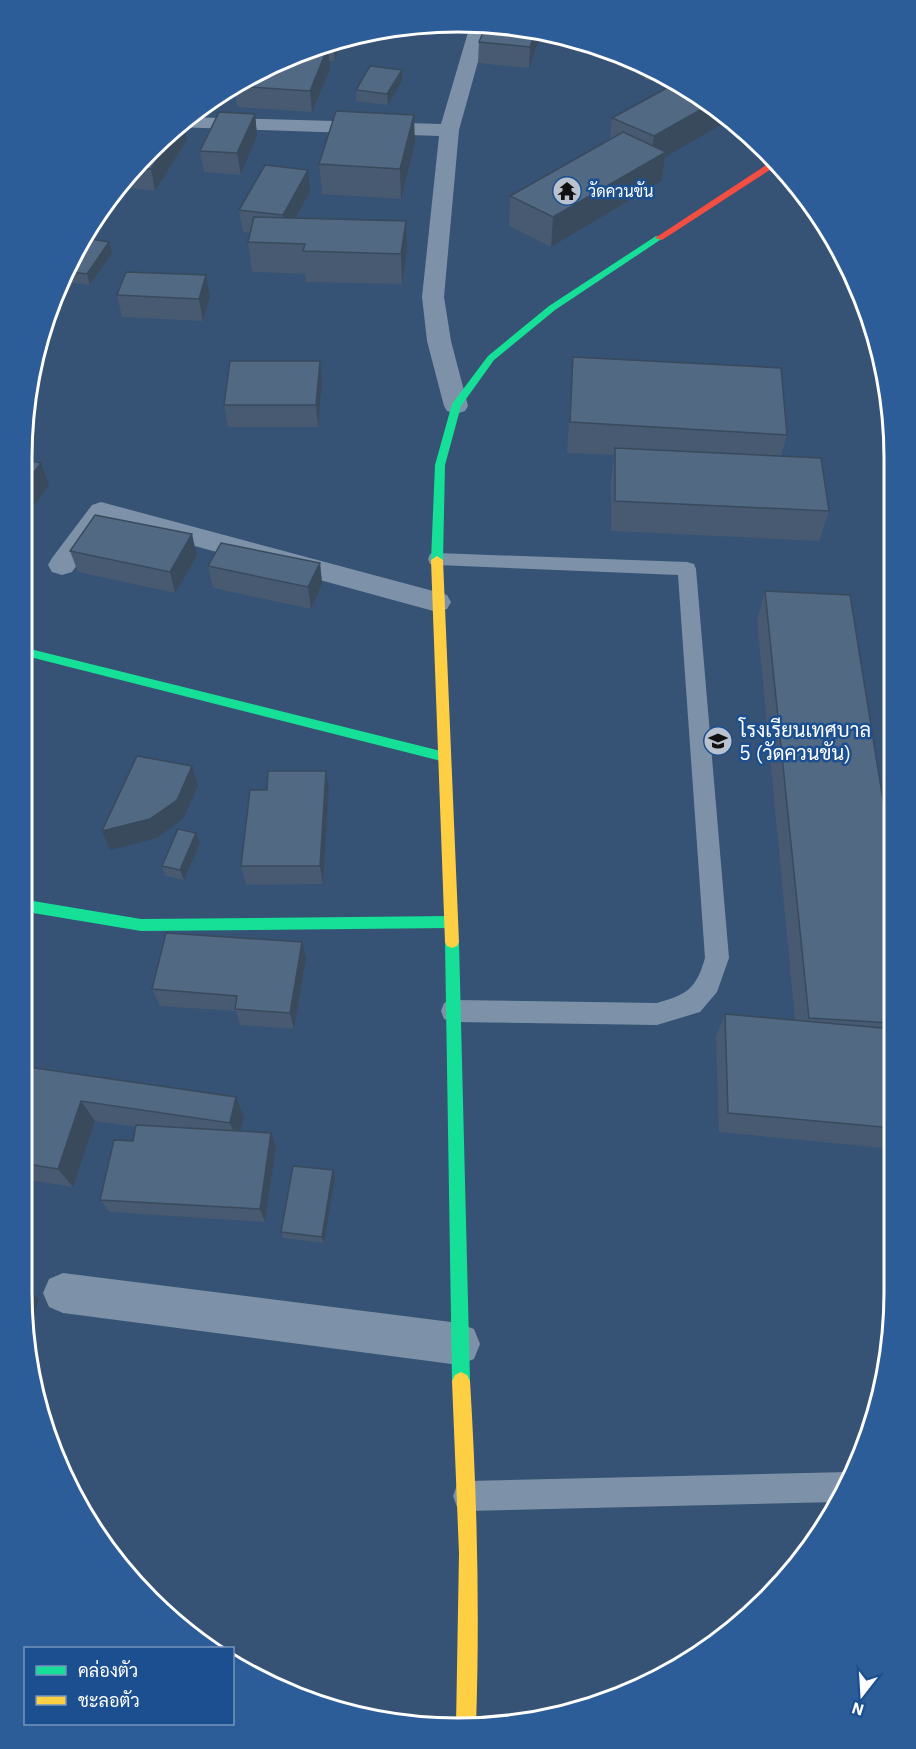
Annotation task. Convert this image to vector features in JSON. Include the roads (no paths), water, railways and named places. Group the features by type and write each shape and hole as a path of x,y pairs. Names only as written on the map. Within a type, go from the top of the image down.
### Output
{"main road":[{"path":"466,1718 470,1652 468,1496 459,1344 459,1213 451,922 437,602 440,465 456,406 491,358 552,308 770,167"},
{"path":"32,654 445,757"},
{"path":"32,907 141,925 451,922"},
{"path":"470,1652 478,1717"}],"street":[{"path":"456,406 439,341 433,297 449,130 477,32"},
{"path":"194,123 449,130"},
{"path":"62,565 101,511 437,602"},
{"path":"63,1293 459,1344"}],"lane":[{"path":"437,559 687,569 717,958 710,985 691,1004 657,1014 453,1011"},
{"path":"468,1496 837,1487"}],"place":[{"name":"วัดควนขัน","path":"567,191"},
{"name":"โรงเรียนเทศบาล 5 (วัดควนขัน)","path":"718,741"}]}
